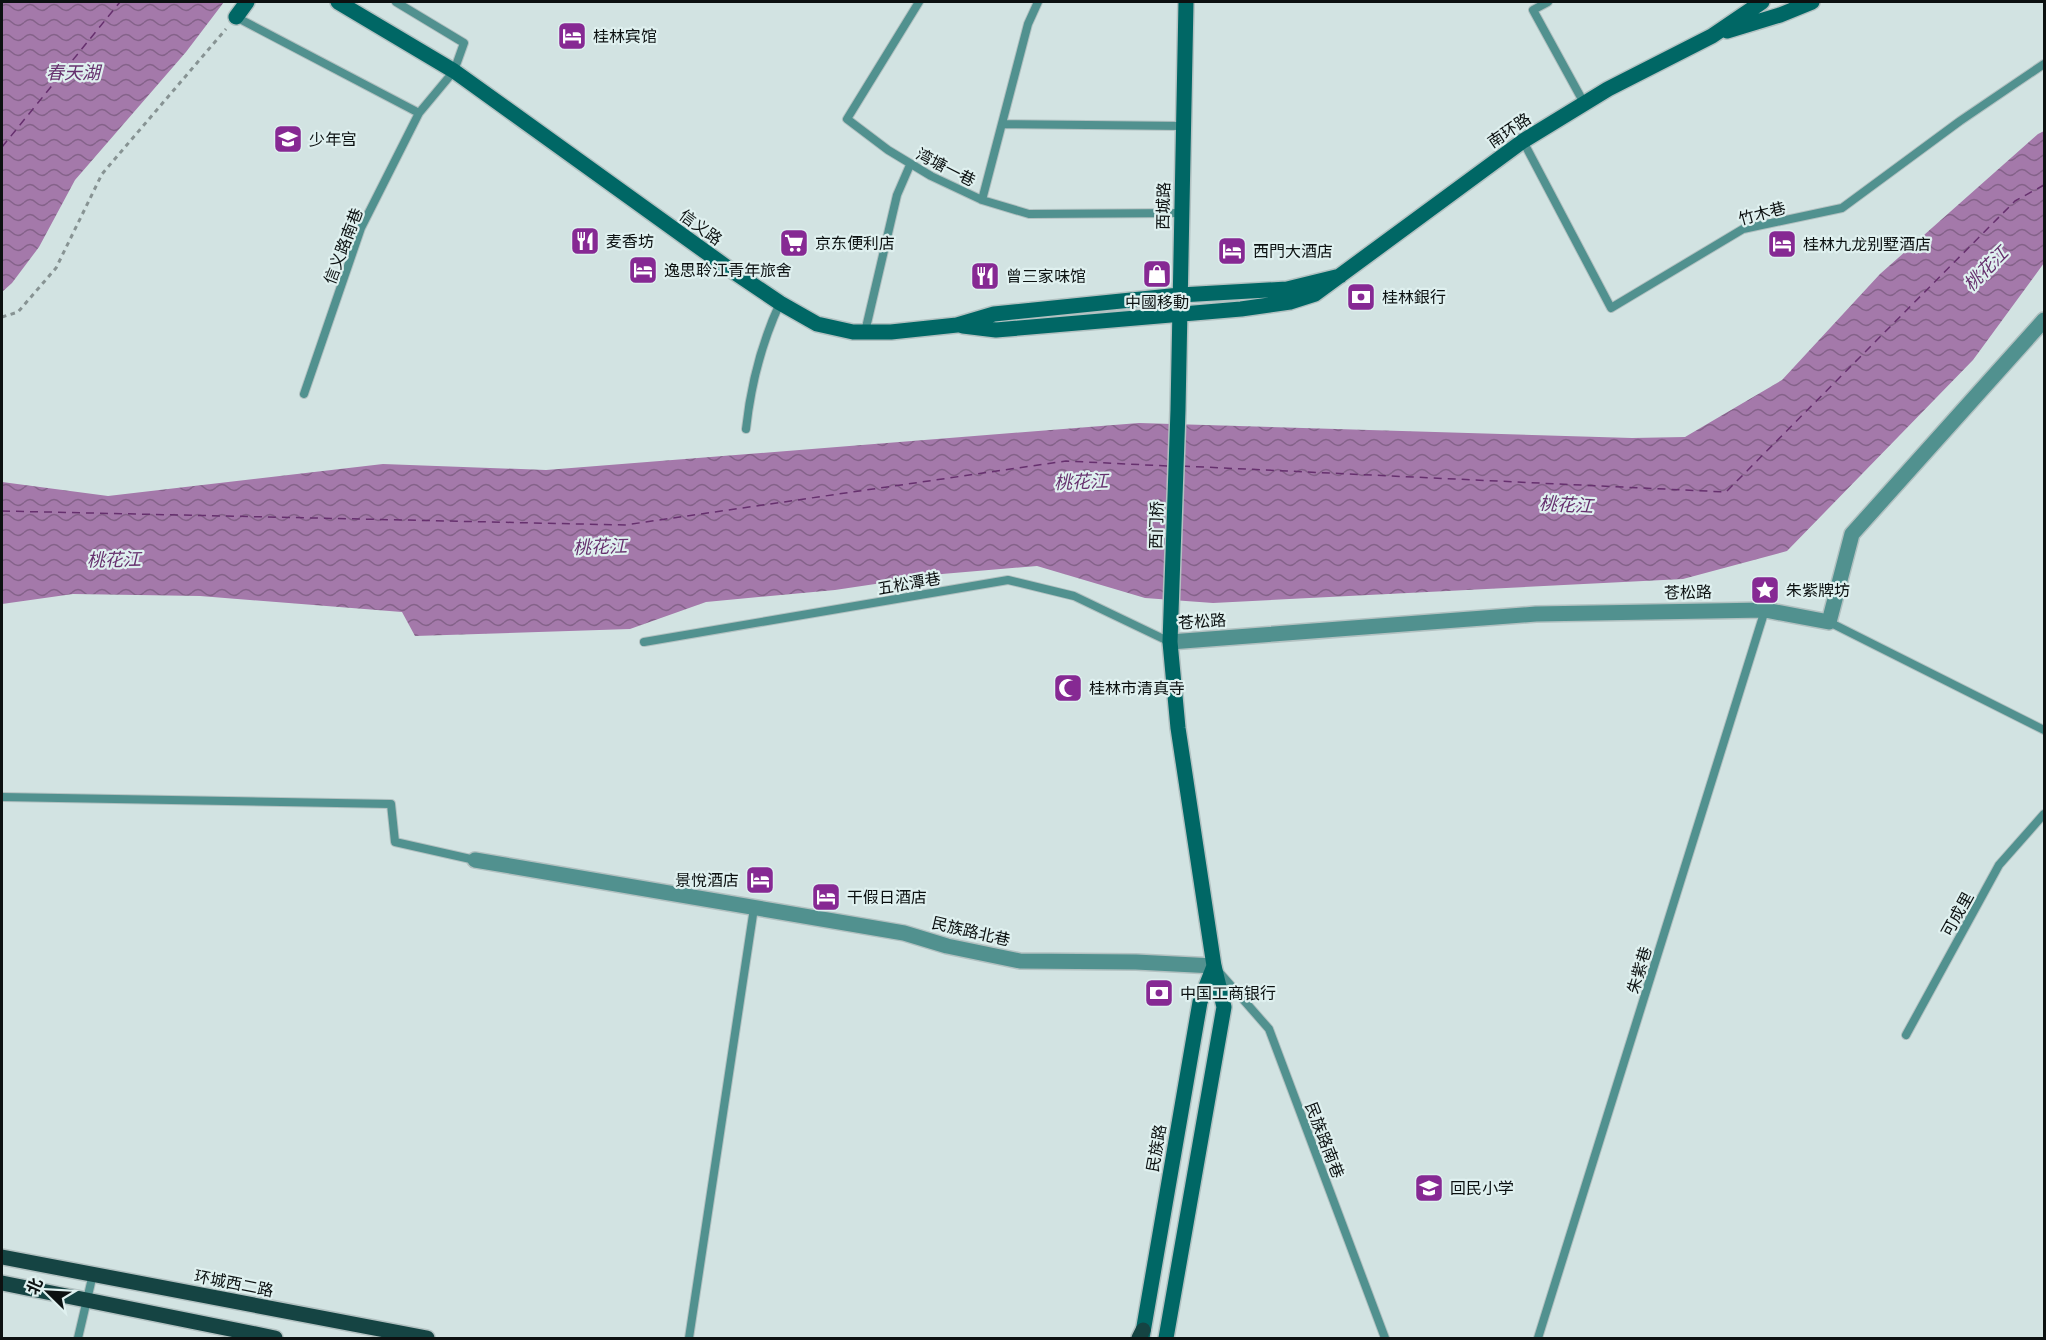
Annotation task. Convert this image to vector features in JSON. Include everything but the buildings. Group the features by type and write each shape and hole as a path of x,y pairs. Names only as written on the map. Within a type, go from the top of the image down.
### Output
{"main road":[{"path":"236,17 247,2"},
{"name":"信义路","path":"339,2 454,71 780,303 817,324 865,332 891,332 957,325"},
{"name":"西城路","path":"1178,410 1186,2"},
{"name":"南环路","path":"957,325 996,330 1290,302 1315,294 1523,141 1584,103 1712,36 1762,2"},
{"name":"南环路","path":"1712,36 1780,15 1812,2"},
{"name":"南环路","path":"957,325 994,314 1180,295 1287,289 1340,276"},
{"name":"西门桥","path":"1170,642 1178,410"},
{"name":"民族路","path":"1166,1338 1224,1007 1214,966 1178,728 1170,642"},
{"name":"民族路","path":"1141,1336 1200,1002 1214,966"},
{"name":"环城西二路","path":"2,1257 427,1338"},
{"path":"2,1283 275,1338"}],"street":[{"path":"1828,622 1852,534 2044,320"},
{"name":"苍松路","path":"1170,642 1536,614 1765,610 1828,622"},
{"name":"民族路北巷","path":"475,860 904,933 948,946 1020,961 1136,962 1214,966"}],"lane":[{"path":"396,2 464,43 454,71"},
{"name":"湾塘一巷","path":"919,2 847,119 910,165 982,200 1029,214 1181,213"},
{"path":"982,200 1028,24 1038,2"},
{"path":"1548,2 1533,10 1584,103"},
{"path":"236,17 419,113"},
{"name":"竹木巷","path":"1523,141 1611,308 1743,229 1842,208 1960,121 2044,64"},
{"name":"信义路南巷","path":"304,394 361,228 419,113 454,71"},
{"path":"1002,124 1182,126"},
{"path":"865,332 897,195 910,165"},
{"path":"746,429 751,387 763,342 780,303"},
{"name":"五松潭巷","path":"644,642 1008,580 1074,596 1170,642"},
{"name":"朱紫巷","path":"1538,1338 1765,610"},
{"path":"1828,622 2044,730"},
{"path":"2,797 391,804 395,842 475,860"},
{"name":"可成里","path":"1906,1035 1999,865 2044,814"},
{"path":"689,1338 754,908"},
{"name":"民族路南巷","path":"1214,966 1269,1029 1385,1338"},
{"path":"78,1338 93,1274"}],"path":[{"path":"2,317 18,312 56,268 102,174 236,17"}],"water":[{"name":"春天湖","path":"2,2 224,2 186,52 75,180 39,247 12,283 2,292"},
{"name":"桃花江","path":"2044,131 2044,263 1973,360 1787,551 1683,579 1213,603 1145,598 1037,566 942,574 835,590 706,602 630,629 415,636 402,612 200,596 73,594 2,604 2,482 108,496 383,464 546,470 1139,423 1632,438 1685,437 1782,380 1880,274"}],"ferry route":[{"path":"2,147 120,2"},
{"path":"1182,466 1726,492 2015,201 2044,185"},
{"path":"2,511 625,525 1066,461 1168,466"}],"place":[{"name":"桂林宾馆","path":"572,36"},
{"name":"少年宫","path":"288,139"},
{"name":"麦香坊","path":"585,241"},
{"name":"京东便利店","path":"794,243"},
{"name":"桂林九龙别墅酒店","path":"1782,244"},
{"name":"西門大酒店","path":"1232,251"},
{"name":"逸思聆江青年旅舍","path":"643,270"},
{"name":"中國移動","path":"1157,274"},
{"name":"曾三家味馆","path":"985,276"},
{"name":"桂林銀行","path":"1361,297"},
{"name":"朱紫牌坊","path":"1765,590"},
{"name":"桂林市清真寺","path":"1068,688"},
{"name":"景悅酒店","path":"760,880"},
{"name":"干假日酒店","path":"826,897"},
{"name":"中国工商银行","path":"1159,993"},
{"name":"回民小学","path":"1429,1188"}]}
